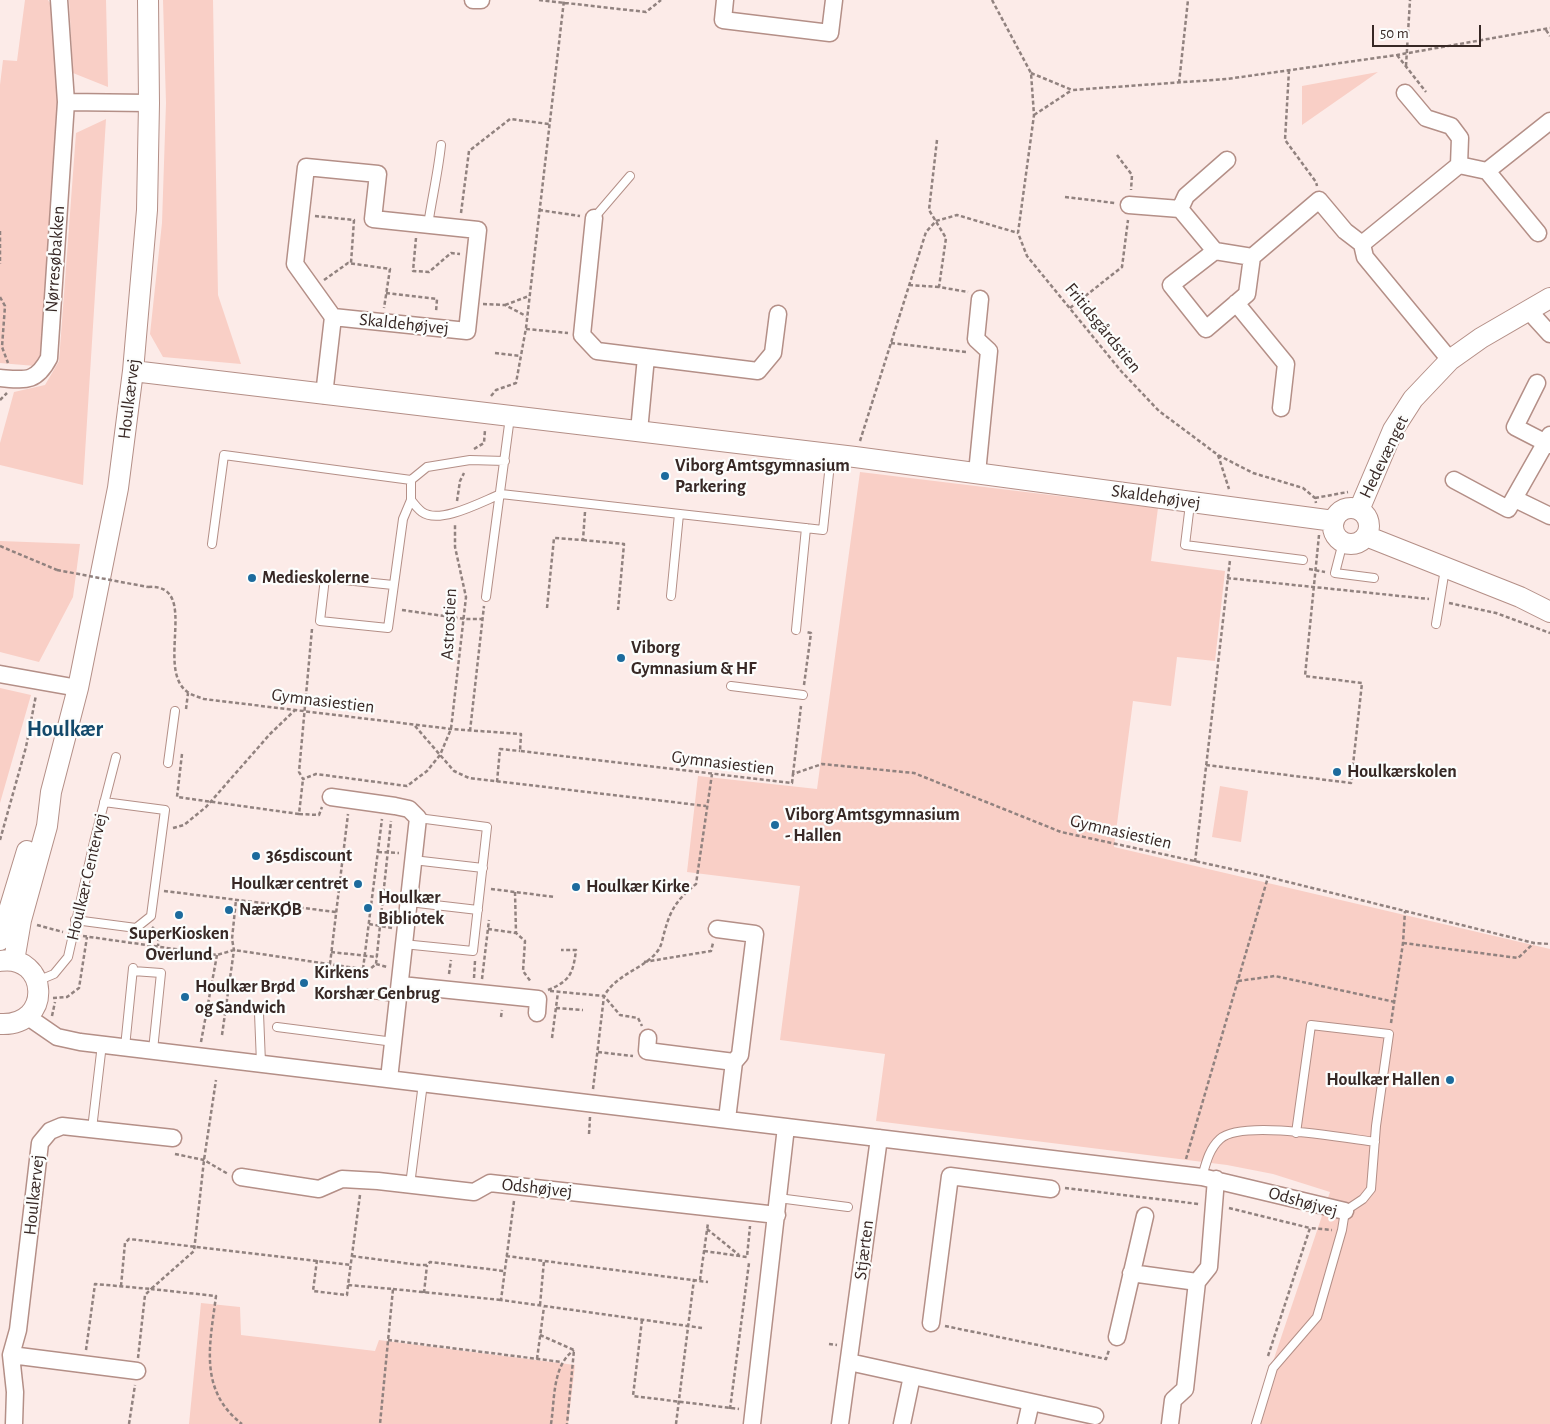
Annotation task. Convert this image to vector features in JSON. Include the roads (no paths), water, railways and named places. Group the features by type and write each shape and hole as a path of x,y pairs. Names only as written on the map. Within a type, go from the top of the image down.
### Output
{"street":[{"name":"Nørresøbakken","path":"5,378 29,379 42,371 48,358 66,102 59,0"},
{"name":"Houlkærvej","path":"7,961 21,920 47,826 51,792 78,688 118,488 134,372 147,210 148,0"},
{"path":"473,0 481,0"},
{"path":"725,0 723,20 830,33 834,0"},
{"path":"1362,244 1459,165 1460,138 1451,126 1426,118 1405,93"},
{"path":"66,102 149,103"},
{"path":"1487,171 1550,121"},
{"path":"1180,209 1186,196 1227,160"},
{"path":"1459,165 1487,171 1538,233"},
{"name":"Skaldehøjvej","path":"306,166 378,174 374,219 422,224 478,230 467,331 333,317 295,264 306,166"},
{"path":"1214,251 1171,285 1206,329 1247,294 1252,257 1319,200 1345,232 1362,244 1365,257 1450,360"},
{"path":"1129,205 1180,209 1214,251 1252,257"},
{"path":"594,218 582,335 597,351 758,372 773,353 778,314"},
{"path":"977,473 988,354 988,351 976,339 980,298"},
{"name":"Hedevænget","path":"1359,510 1372,475 1393,430 1414,399 1450,360 1481,338 1550,298"},
{"path":"1236,303 1286,364 1281,408"},
{"path":"1529,311 1550,334"},
{"path":"324,395 333,317"},
{"path":"639,431 646,357"},
{"name":"Skaldehøjvej","path":"134,372 831,454 1327,521"},
{"path":"1454,480 1508,509 1549,441 1515,427 1537,383"},
{"path":"1515,499 1550,516"},
{"path":"1345,509 1359,510 1368,521 1366,536 1357,543 1343,542 1327,521 1345,509"},
{"path":"1366,536 1445,567 1550,612"},
{"path":"0,674 78,688"},
{"name":"Houlkærvej","path":"0,940 36,824 51,792"},
{"path":"331,798 409,809 418,818 389,1079"},
{"path":"717,930 755,934 740,1055 734,1062 727,1119"},
{"path":"0,1025 10,1025 28,1017 35,1008 38,989 26,967 7,961"},
{"path":"400,991 447,990 538,1000 537,1014"},
{"name":"Odshøjvej","path":"28,1017 58,1037 80,1042 1182,1174 1209,1178 1345,1211"},
{"path":"647,1045 734,1062"},
{"name":"Houlkærvej","path":"14,1424 11,1355 18,1330 40,1143 50,1131 62,1126 92,1129 170,1145"},
{"path":"753,1417 786,1127"},
{"name":"Stjærten","path":"840,1424 879,1138"},
{"path":"1009,1183 1011,1155"},
{"path":"931,1323 950,1176 1051,1189"},
{"name":"Odshøjvej","path":"242,1177 319,1189 342,1179 474,1192 490,1183 752,1211 778,1206"},
{"path":"1170,1424 1173,1400 1185,1389 1197,1282 1209,1267 1214,1206 1209,1178"},
{"path":"1117,1337 1145,1216"},
{"path":"1131,1274 1197,1282"},
{"path":"11,1355 137,1371"},
{"path":"849,1362 1095,1416"},
{"path":"902,1424 912,1376"},
{"path":"1026,1424 1031,1402"}],"lane":[{"path":"422,224 433,191 437,185 441,145"},
{"path":"594,218 630,176"},
{"path":"486,597 510,417"},
{"path":"411,500 423,513 436,515 456,513 501,494 823,530 831,454"},
{"path":"212,544 224,456 411,480 427,467 470,460 505,461"},
{"path":"393,585 325,578 320,620 388,628 403,519 411,500 411,480"},
{"path":"1190,501 1185,545 1303,560"},
{"path":"672,596 679,514"},
{"path":"796,630 806,528"},
{"path":"1343,542 1335,574 1374,578"},
{"path":"1436,624 1445,567"},
{"path":"730,686 803,695"},
{"path":"168,763 175,711"},
{"name":"Houlkær Centervej","path":"38,989 68,958 74,935 75,920 116,757"},
{"path":"75,920 136,928 151,916 165,810 104,802"},
{"path":"404,937 473,951 488,827 418,818"},
{"path":"413,857 482,868"},
{"path":"409,902 478,910"},
{"path":"125,1046 133,969 161,973 153,1050"},
{"path":"364,994 400,991"},
{"path":"259,1014 261,1064"},
{"path":"1296,1133 1311,1025 1389,1034 1371,1189 1363,1199 1345,1211"},
{"path":"277,1028 394,1042"},
{"path":"92,1129 102,1044"},
{"path":"410,1185 423,1083"},
{"path":"1209,1178 1211,1150 1221,1138 1236,1131 1257,1129 1375,1142"},
{"path":"778,1206 848,1207"},
{"name":"Odshøjvej","path":"1256,1424 1273,1368 1317,1317 1342,1230 1345,1211"}],"place":[{"name":"Viborg Amtsgymnasium Parkering","path":"665,476"},
{"name":"Medieskolerne","path":"252,578"},
{"name":"Viborg Gymnasium & HF","path":"621,658"},
{"name":"Houlkærskolen","path":"1337,772"},
{"name":"Viborg Amtsgymnasium - Hallen","path":"775,825"},
{"name":"365discount","path":"256,856"},
{"name":"Houlkær centret","path":"358,884"},
{"name":"Houlkær Kirke","path":"576,887"},
{"name":"Houlkær Bibliotek","path":"368,908"},
{"name":"NærKØB","path":"229,910"},
{"name":"SuperKiosken Overlund","path":"179,915"},
{"name":"Kirkens Korshær Genbrug","path":"304,983"},
{"name":"Houlkær Brød og Sandwich","path":"185,997"},
{"name":"Houlkær Hallen","path":"1450,1080"}],"district":[{"name":"Houlkær","path":"65,729"}]}
